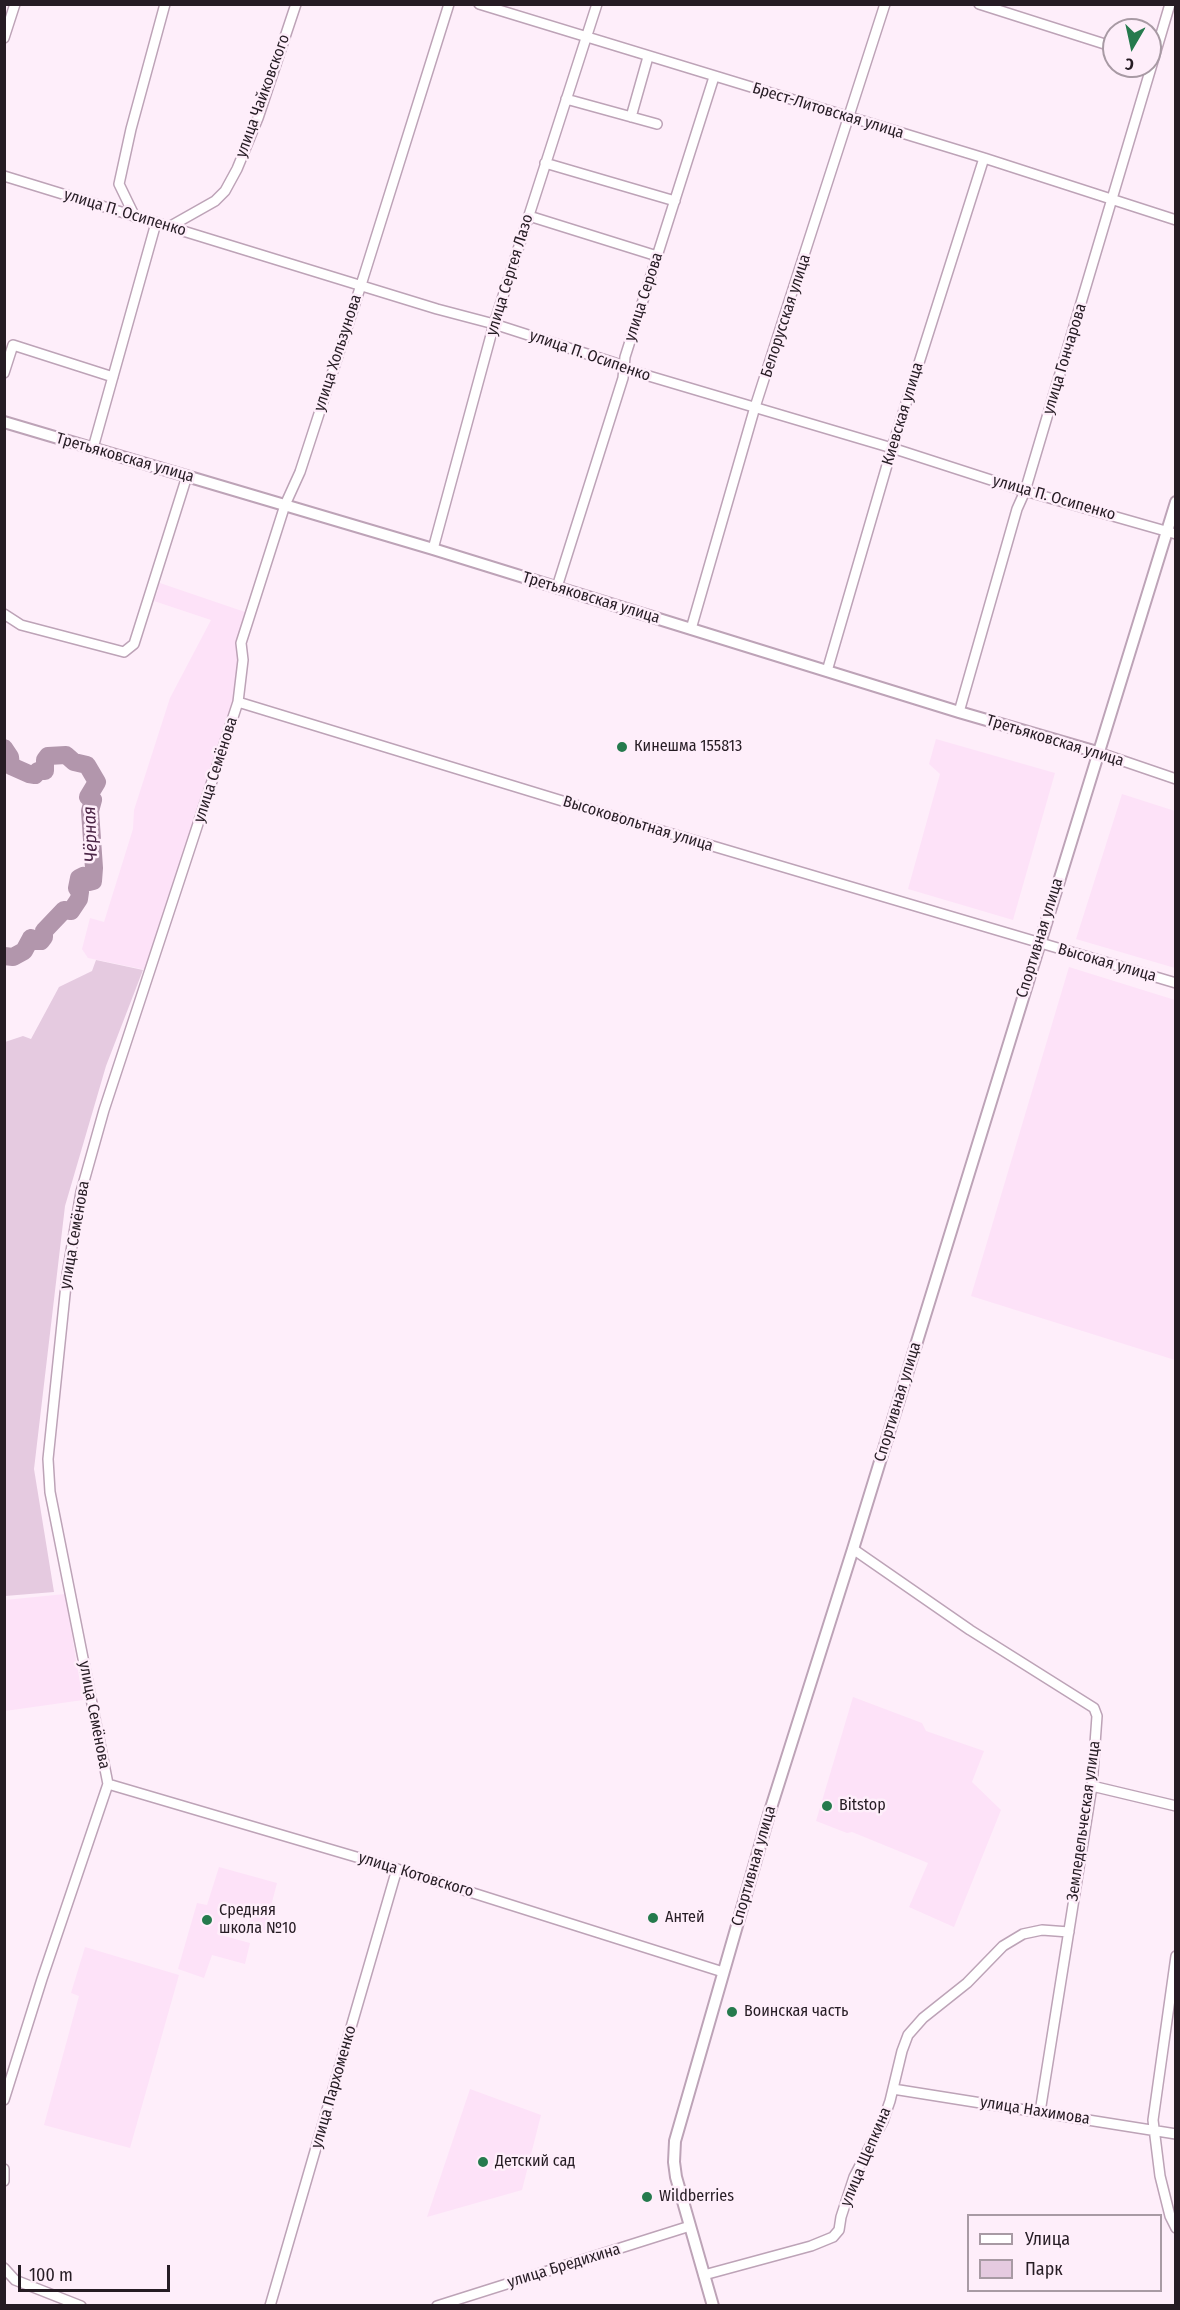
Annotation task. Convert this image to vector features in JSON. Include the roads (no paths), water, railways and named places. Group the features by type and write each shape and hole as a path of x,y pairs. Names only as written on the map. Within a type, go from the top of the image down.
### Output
{"street":[{"path":"4,38 15,4"},
{"path":"135,217 119,184 131,129 165,4"},
{"name":"улица Чайковского","path":"169,227 215,201 225,191 237,169 258,118 296,4"},
{"name":"улица Хользунова","path":"238,702 243,660 241,643 285,505 300,472 361,285 449,4"},
{"name":"Брест-Литовская улица","path":"479,4 984,158 1176,220"},
{"name":"улица Сергея Лазо","path":"432,549 494,324 597,4"},
{"name":"Белорусская улица","path":"691,629 755,407 885,4"},
{"path":"979,4 1102,43"},
{"name":"улица Гончарова","path":"1162,28 1170,4"},
{"path":"631,117 648,57"},
{"name":"улица Серова","path":"557,587 623,378 625,357 714,77"},
{"name":"улица Гончарова","path":"959,712 1017,509 1025,490 1112,201 1147,78"},
{"path":"566,99 657,124"},
{"name":"Киевская улица","path":"827,671 892,448 984,158"},
{"path":"546,163 675,201"},
{"name":"улица П. Осипенко","path":"4,176 437,309 494,324 624,367 1025,490 1171,532"},
{"path":"529,216 657,256"},
{"path":"93,448 156,223"},
{"path":"4,373 13,345 113,377"},
{"name":"Третьяковская улица","path":"4,422 557,587 959,712 1097,752 1176,779"},
{"path":"4,614 21,625 124,652 134,644 187,476"},
{"name":"Спортивная улица","path":"712,2306 676,2177 674,2149 770,1811 853,1549 1097,752 1171,532 1176,502"},
{"name":"Высоковольтная улица","path":"238,702 627,821 1039,942"},
{"name":"улица Семёнова","path":"108,1785 50,1492 48,1459 67,1275 81,1192 97,1132 238,702"},
{"name":"Высокая улица","path":"1039,942 1176,983"},
{"name":"Земледельческая улица","path":"853,1549 970,1630 1094,1708 1097,1716 1092,1786 1040,2112"},
{"path":"4,2100 42,1979 108,1785"},
{"name":"улица Котовского","path":"108,1785 397,1869 723,1972"},
{"path":"1092,1786 1176,1806"},
{"name":"улица Пархоменко","path":"272,2305 397,1869"},
{"name":"улица Щепкина","path":"704,2275 811,2246 833,2237 839,2230 854,2177 883,2121 908,2035 923,2018 967,1983 1003,1946 1023,1934 1042,1930 1069,1932"},
{"path":"1176,1956 1153,2130 1160,2176 1170,2216 1176,2228"},
{"name":"улица Нахимова","path":"893,2089 1176,2134"},
{"path":"4,2169 4,2181"},
{"name":"улица Бредихина","path":"437,2306 690,2226"},
{"path":"4,2268 15,2280 81,2306"}],"waterway":[{"name":"Чёрная","path":"4,748 10,757 11,766 29,774 35,775 38,771 45,771 45,760 48,756 66,755 74,762 87,765 97,782 88,797 93,800 90,811 93,881 89,882 83,876 79,878 77,888 80,892 79,899 71,911 64,910 44,931 41,941 31,938 24,951 13,957 4,956"}],"place":[{"name":"Кинешма 155813","path":"622,747"},
{"name":"Bitstop","path":"827,1806"},
{"name":"Антей","path":"653,1918"},
{"name":"Средняя школа №10","path":"207,1920"},
{"name":"Воинская часть","path":"732,2012"},
{"name":"Детский сад","path":"483,2162"},
{"name":"Wildberries","path":"647,2197"}]}
